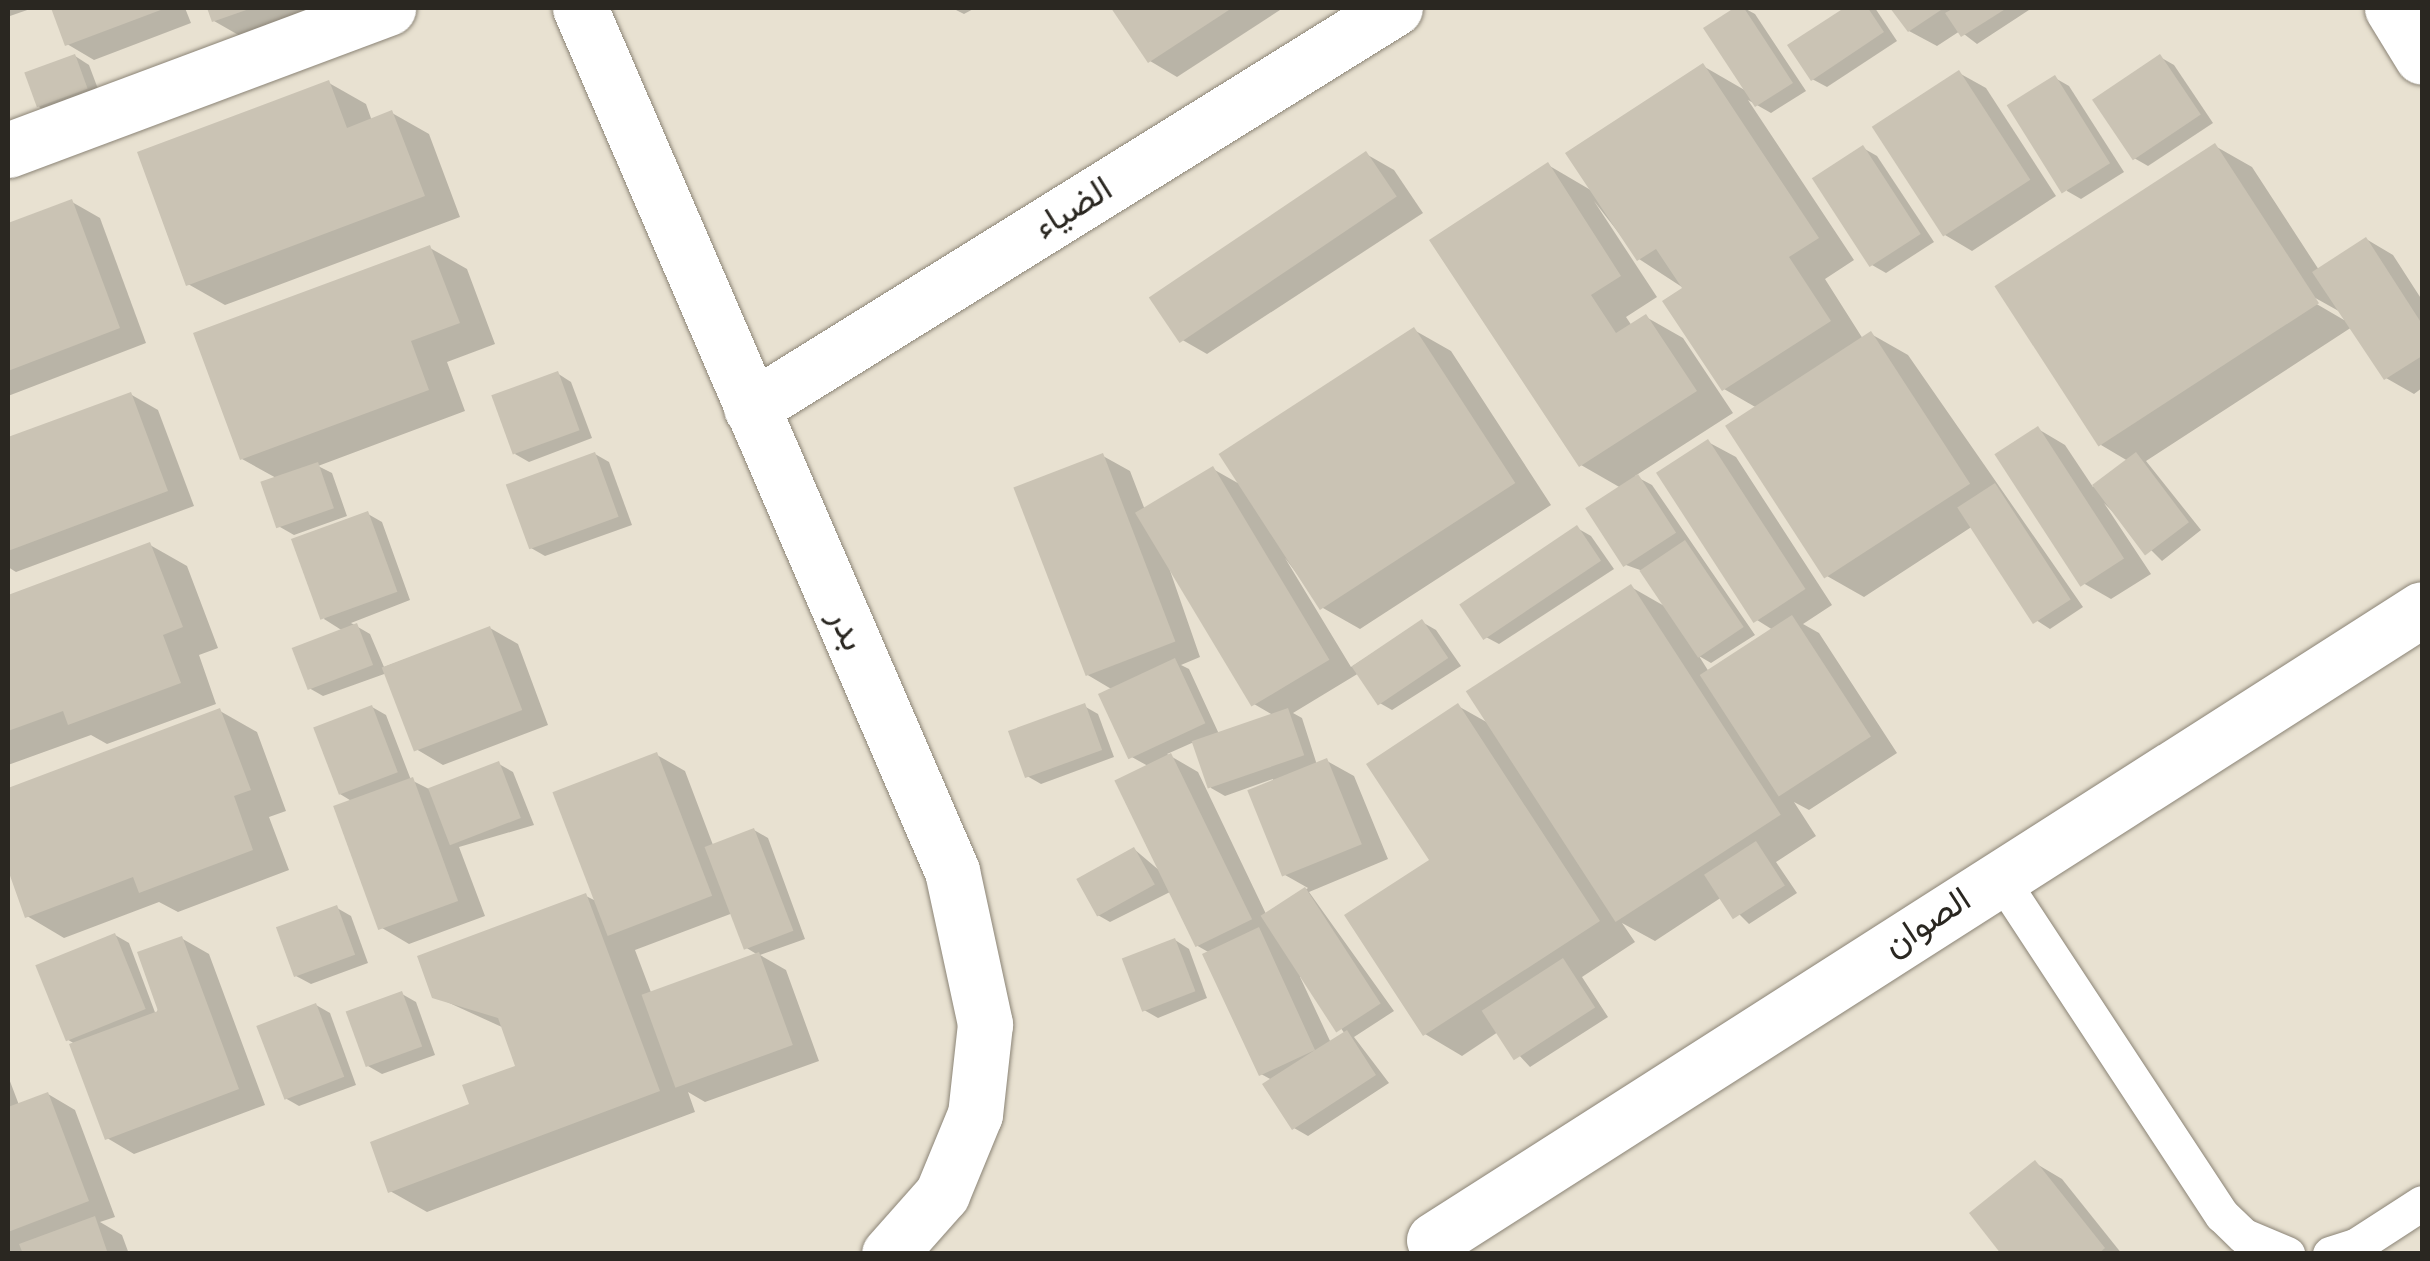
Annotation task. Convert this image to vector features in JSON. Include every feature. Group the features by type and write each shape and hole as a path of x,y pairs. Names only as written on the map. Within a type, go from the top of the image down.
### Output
{"street":[{"path":"8,150 388,8"},
{"name":"بدر","path":"580,8 952,872 986,1024 975,1114 942,1194 889,1254"},
{"name":"الضياء","path":"751,408 1395,8"},
{"path":"2392,8 2422,57"},
{"name":"الصوان","path":"1434,1240 1998,876 2422,609"}],"lane":[{"path":"1998,876 2222,1215 2244,1236 2287,1254"},
{"path":"2330,1254 2357,1245 2422,1203"}],"building":[{"path":"51,8 166,8 65,46"},
{"path":"207,8 252,8 212,22"},
{"path":"1111,8 1232,8 1148,63"},
{"path":"1734,8 1744,8 1793,83 1755,107 1703,28"},
{"path":"1844,8 1868,8 1884,32 1811,81 1787,45"},
{"path":"1890,8 1944,8 1908,32"},
{"path":"1954,8 2007,8 1961,37 1945,13"},
{"path":"75,54 88,89 37,107 24,72"},
{"path":"2160,54 2201,115 2133,160 2092,100"},
{"path":"1703,63 1819,238 1789,257 1831,321 1722,391 1662,301 1682,288 1656,249 1637,261 1565,153"},
{"path":"1959,70 2030,180 1943,237 1872,127"},
{"path":"2055,75 2110,163 2062,193 2007,105"},
{"path":"329,80 347,128 392,110 425,196 186,286 137,152"},
{"path":"2215,143 2319,303 2098,446 1994,286"},
{"path":"1863,145 1921,234 1870,267 1812,178"},
{"path":"1366,151 1397,197 1180,343 1149,298"},
{"path":"1548,162 1621,276 1591,295 1616,333 1646,314 1697,391 1579,467 1429,240"},
{"path":"72,199 120,328 8,371 8,223"},
{"path":"2366,237 2422,324 2422,356 2384,380 2312,272"},
{"path":"430,245 460,323 411,341 429,390 240,460 193,333"},
{"path":"1414,327 1515,483 1320,610 1219,454"},
{"path":"1871,331 1970,484 1824,578 1725,426"},
{"path":"558,371 580,430 513,454 491,395"},
{"path":"131,392 168,491 8,551 8,437"},
{"path":"2038,426 2124,559 2080,587 1994,454"},
{"path":"1708,439 1805,589 1753,623 1656,473"},
{"path":"595,452 619,517 529,549 506,484"},
{"path":"2136,452 2189,522 2145,555 2092,485"},
{"path":"1103,453 1175,642 1086,676 1013,487"},
{"path":"318,462 334,508 276,528 260,482"},
{"path":"1213,466 1329,660 1251,707 1135,513"},
{"path":"1638,474 1676,533 1623,567 1585,508"},
{"path":"1995,483 2071,600 2033,624 1957,508"},
{"path":"368,511 397,592 320,620 291,539"},
{"path":"1577,525 1601,561 1483,640 1459,604"},
{"path":"1685,540 1744,627 1698,658 1639,571"},
{"path":"150,542 183,627 163,635 181,683 68,725 63,711 8,731 8,595"},
{"path":"1631,584 1781,815 1616,922 1466,691"},
{"path":"1792,615 1871,737 1779,797 1700,675"},
{"path":"1422,619 1448,658 1378,705 1352,667"},
{"path":"357,623 373,665 308,690 292,648"},
{"path":"490,626 522,710 414,752 382,668"},
{"path":"1175,658 1205,723 1128,759 1098,694"},
{"path":"1085,703 1102,750 1025,778 1008,731"},
{"path":"1458,703 1600,921 1423,1036 1344,915 1429,860 1366,764"},
{"path":"372,705 398,772 339,795 313,728"},
{"path":"220,708 251,790 234,796 253,850 139,893 133,877 25,918 8,870 8,788"},
{"path":"1288,708 1304,755 1208,788 1192,741"},
{"path":"657,752 712,896 608,936 552,792"},
{"path":"1171,753 1252,919 1195,947 1114,781"},
{"path":"1327,758 1362,844 1282,876 1247,790"},
{"path":"499,761 521,818 450,845 428,788"},
{"path":"413,777 458,901 378,930 333,806"},
{"path":"754,828 793,931 744,950 705,847"},
{"path":"1756,841 1785,885 1733,919 1704,875"},
{"path":"1134,847 1155,885 1097,917 1076,879"},
{"path":"1305,887 1381,1004 1336,1032 1261,916"},
{"path":"586,893 660,1091 388,1193 370,1142 469,1104 462,1085 515,1066 498,1018 432,998 417,956"},
{"path":"337,905 355,955 294,977 276,927"},
{"path":"1259,927 1315,1050 1259,1076 1202,954"},
{"path":"115,933 146,1009 66,1041 35,965"},
{"path":"182,936 239,1089 105,1140 69,1044 158,1011 137,952"},
{"path":"1175,938 1195,991 1142,1012 1122,958"},
{"path":"759,952 793,1045 675,1088 642,995"},
{"path":"1563,958 1595,1007 1514,1060 1482,1011"},
{"path":"402,991 422,1046 366,1067 346,1012"},
{"path":"316,1003 344,1077 285,1100 256,1026"},
{"path":"1347,1030 1376,1075 1292,1130 1262,1084"},
{"path":"48,1092 89,1201 8,1232 8,1107"},
{"path":"2035,1160 2105,1248 2098,1254 2001,1254 1969,1213"},
{"path":"95,1216 108,1254 23,1254 19,1244"}]}
